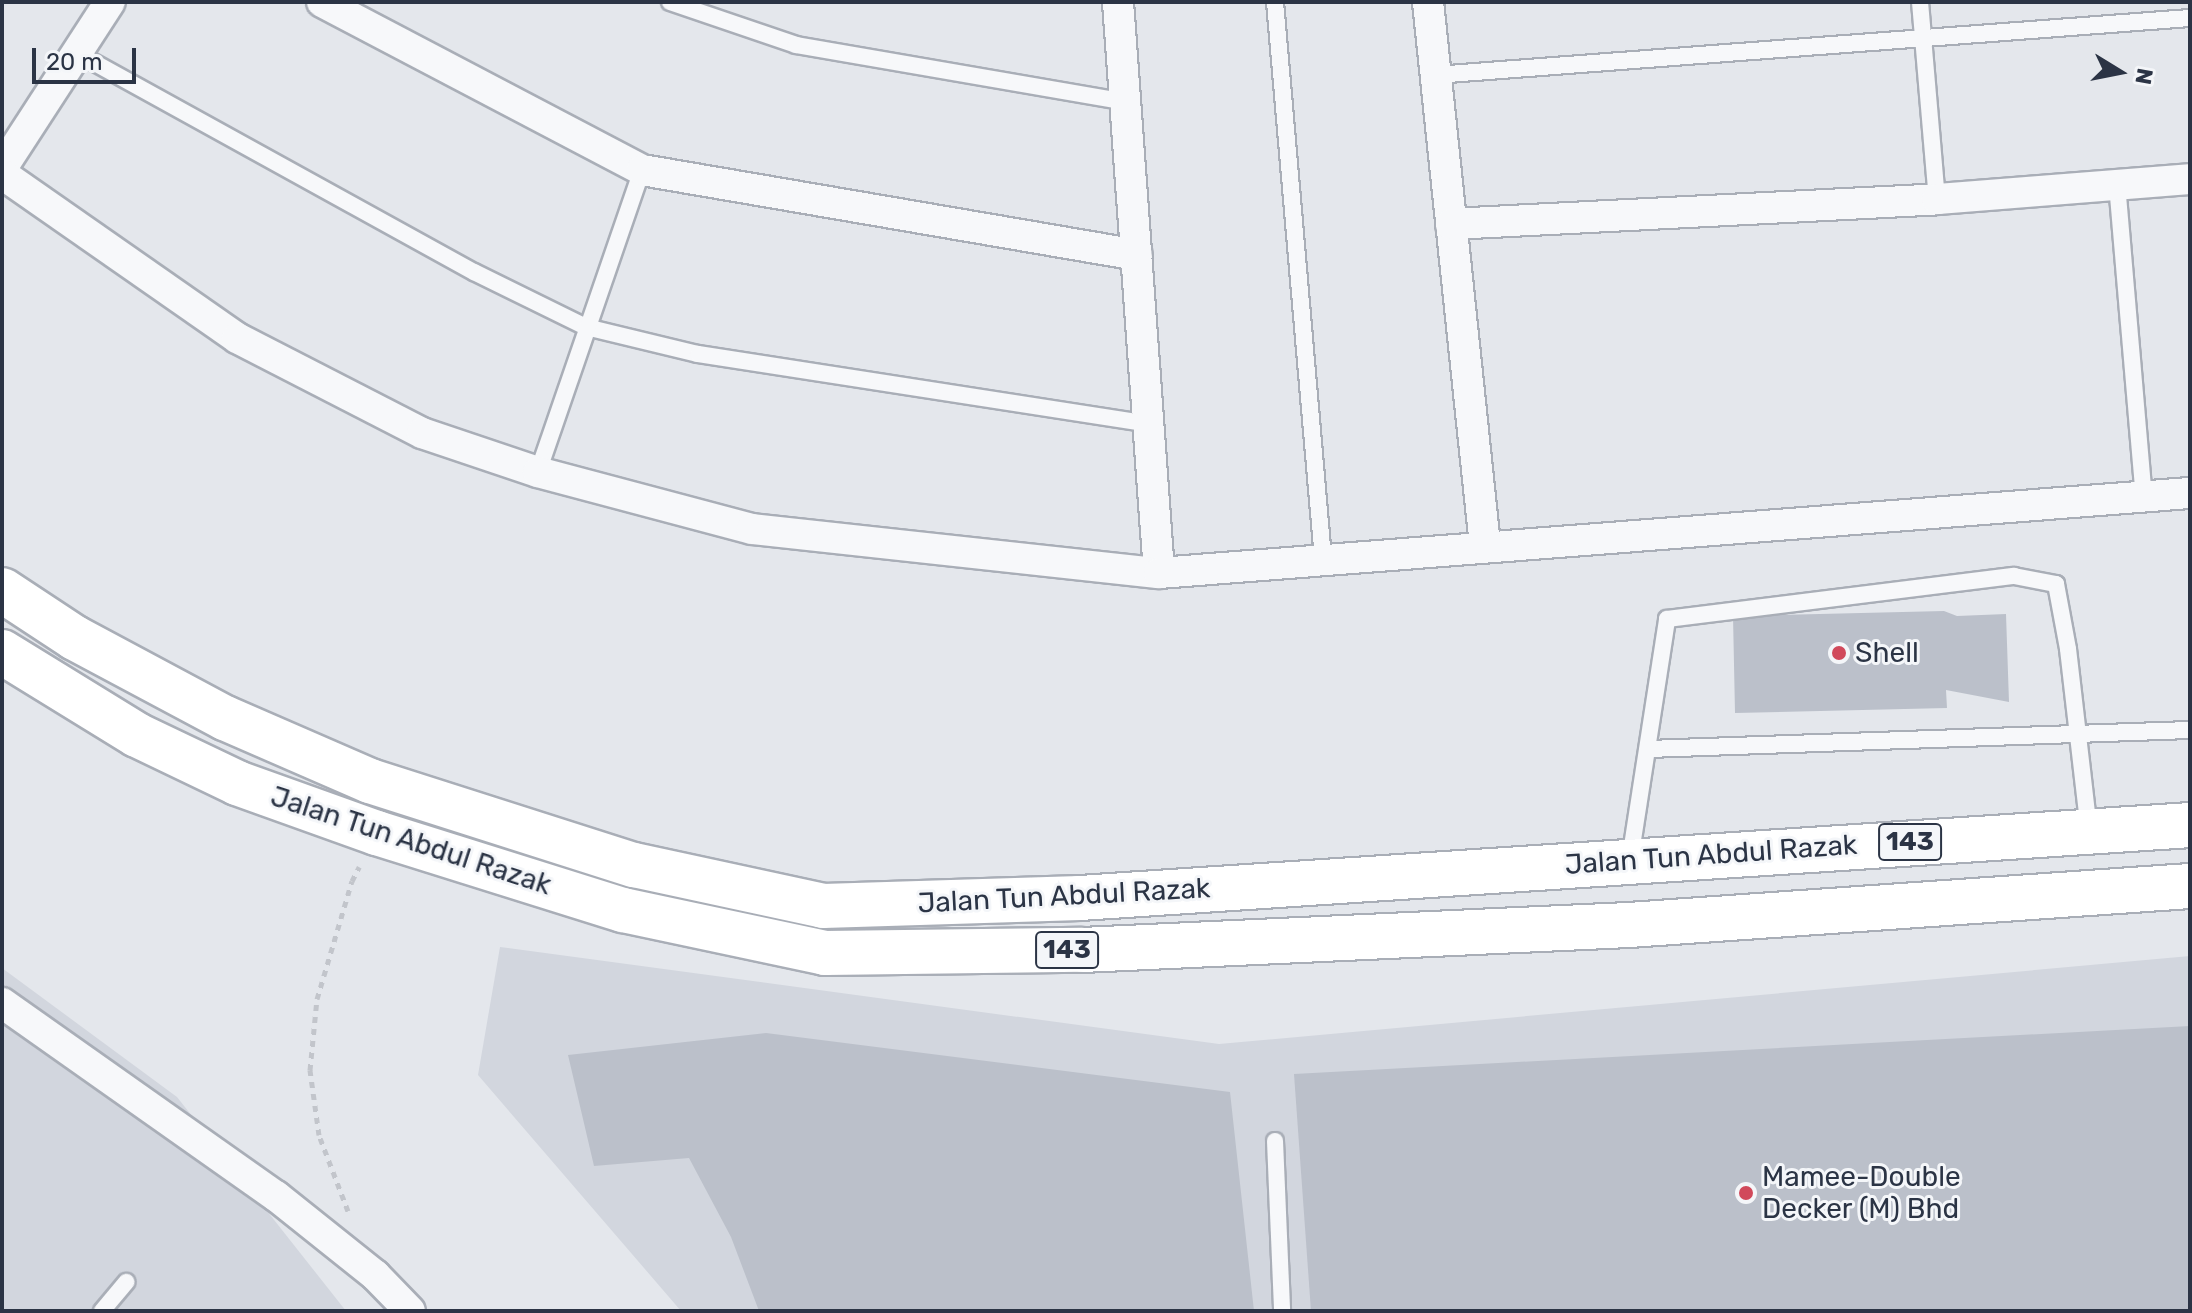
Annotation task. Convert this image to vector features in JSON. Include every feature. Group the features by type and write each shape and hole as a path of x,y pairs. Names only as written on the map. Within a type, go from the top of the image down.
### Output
{"highway":[{"name":"Jalan Tun Abdul Razak","path":"2,590 75,638 225,718 370,781 634,865 823,906 1080,898 2190,825"},
{"name":"Jalan Tun Abdul Razak","path":"2,652 137,735 237,783 377,833 623,910 825,953 1082,950 1598,926 2190,886"}],"street":[{"path":"110,2 2,171 237,338 422,433 538,472 752,529 1159,573 1485,545 2190,493"},
{"path":"322,2 642,170 1137,255"},
{"path":"1118,2 1159,573"},
{"path":"1428,2 1485,545"},
{"path":"1451,224 1937,199 2190,179"},
{"path":"2,1003 276,1196 375,1275 410,1311"}],"lane":[{"path":"670,2 796,45 1125,102"},
{"path":"1275,2 1323,558"},
{"path":"1920,2 1937,199"},
{"path":"1435,75 2190,18"},
{"path":"77,53 474,272 586,327 698,354 1148,424"},
{"path":"538,472 642,170"},
{"path":"2117,184 2144,496"},
{"path":"1630,861 1667,619 2014,576 2056,584 2089,830"},
{"path":"1648,749 2190,730"},
{"path":"1275,1141 1282,1311"},
{"path":"102,1311 126,1282"}],"path":[{"path":"352,1220 319,1135 310,1070 317,999 352,881 377,833"}],"shaded area":[{"path":"500,947 1219,1044 2190,956 2190,1311 681,1311 478,1075"},
{"path":"2,968 177,1097 346,1311 2,1311"}],"building":[{"name":"Shell","path":"1944,611 1957,616 2006,614 2009,702 1946,690 1947,708 1735,713 1733,616"},
{"name":"Mamee-Double Decker (M) Bhd","path":"2190,1026 2190,1311 1311,1311 1294,1074"},
{"path":"766,1033 1230,1092 1254,1311 759,1311 731,1237 689,1158 594,1166 568,1055"}],"place":[{"name":"Shell","path":"1839,653"},
{"name":"Mamee-Double Decker (M) Bhd","path":"1746,1193"}]}
